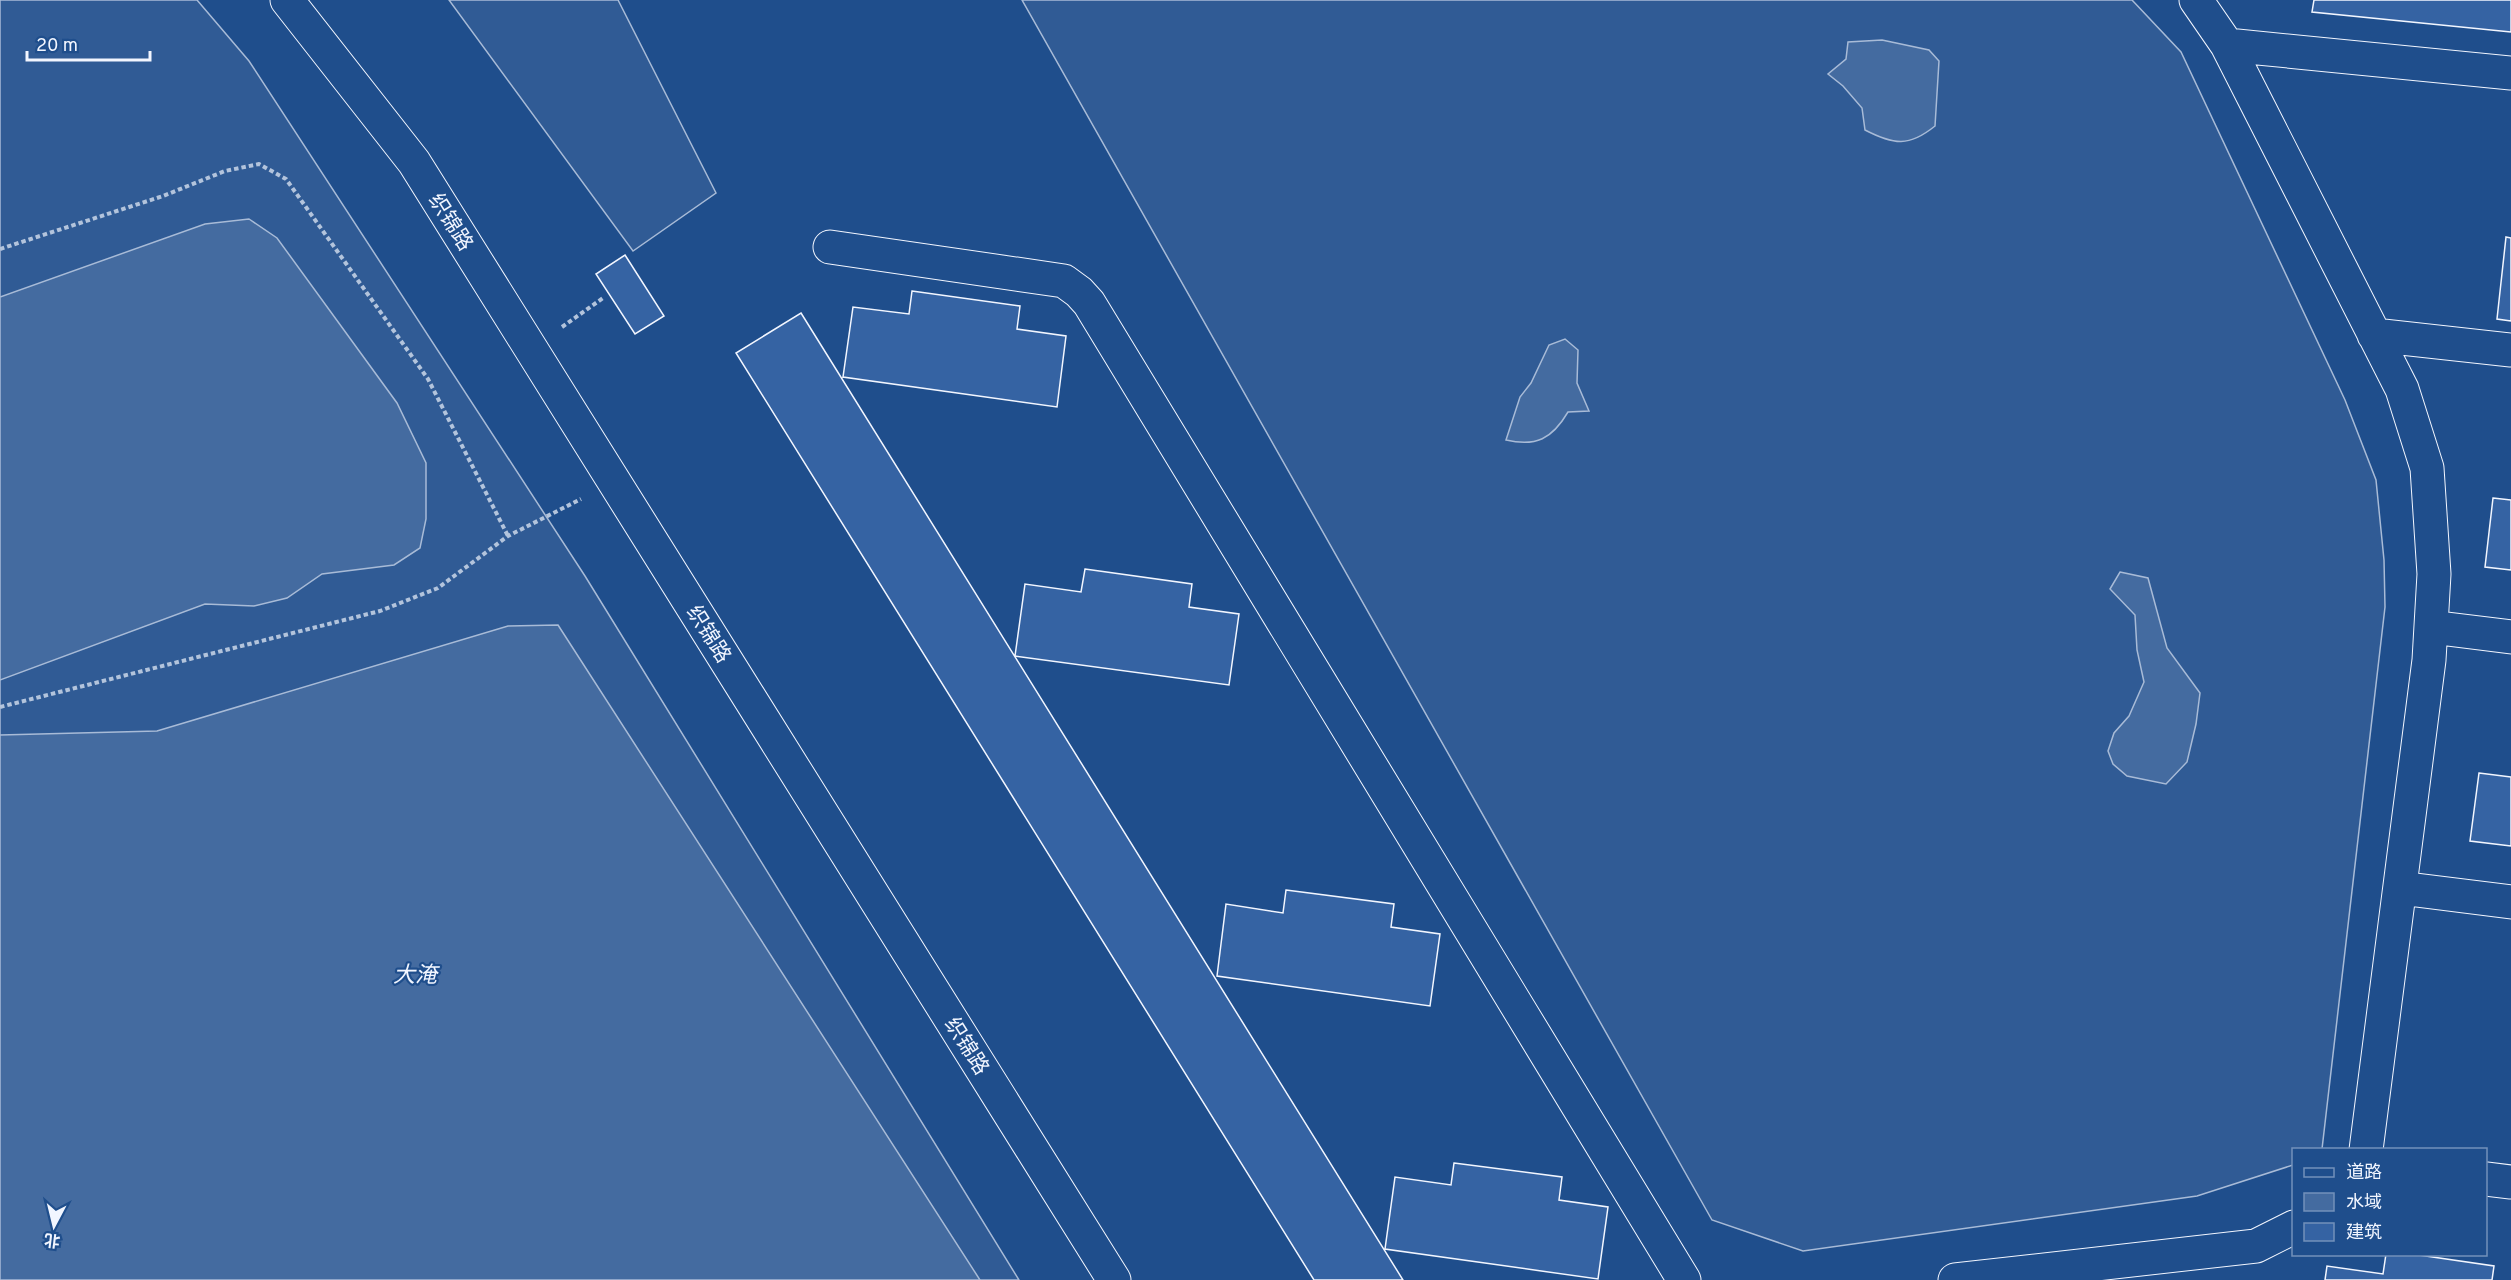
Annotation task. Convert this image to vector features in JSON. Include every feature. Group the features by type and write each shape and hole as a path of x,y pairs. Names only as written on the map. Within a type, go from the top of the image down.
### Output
{"street":[{"name":"织锦路","path":"288,0 414,162 1114,1280"},
{"path":"2196,0 2228,45 2402,389 2427,468 2434,573 2429,660 2366,1148"},
{"path":"2228,45 2511,73"},
{"path":"830,247 1064,281 1089,303 1684,1280"},
{"path":"2374,334 2511,350"},
{"path":"2431,627 2511,637"},
{"path":"2400,888 2511,902"},
{"path":"2487,1179 2511,1182"},
{"path":"1955,1280 1991,1278 2256,1246 2292,1228"}],"path":[{"path":"0,249 163,196 225,171 259,164 286,179 428,379 508,536"},
{"path":"531,350 603,298"},
{"path":"0,707 380,611 438,588 508,536 614,482"}],"shaded area":[{"path":"0,0 197,0 249,61 585,576 1019,1280 0,1280"},
{"path":"449,0 618,0 716,193 633,251"},
{"path":"1022,0 2132,0 2181,52 2345,400 2376,480 2384,560 2385,607 2322,1148 2292,1148 2292,1165 2197,1196 1803,1251 1712,1220"}],"water":[{"path":"1882,40 1929,50 1939,61 1935,126 1917,138 1901,142 1893,141 1865,130 1862,108 1843,86 1828,74 1846,59 1848,42"},
{"path":"249,219 277,238 397,403 426,463 426,519 420,548 394,565 322,574 287,598 254,606 205,604 0,680 0,297 205,224"},
{"path":"1565,339 1578,350 1577,383 1589,411 1568,412 1556,429 1542,439 1526,442 1506,440 1520,397 1531,383 1549,345"},
{"path":"2120,572 2148,578 2167,648 2200,693 2196,724 2187,762 2166,784 2127,776 2113,764 2108,751 2114,733 2129,716 2144,682 2137,650 2135,615 2110,589"},
{"name":"大淹","path":"558,625 980,1280 0,1280 0,735 157,731 508,626"}],"building":[{"path":"2314,0 2511,0 2511,32 2312,12"},
{"path":"2506,237 2511,238 2511,321 2497,319"},
{"path":"625,255 664,316 635,334 596,274"},
{"path":"912,291 1020,306 1017,329 1066,336 1057,407 843,377 853,307 909,314"},
{"path":"801,313 1403,1280 1314,1280 736,353"},
{"path":"2493,498 2511,500 2511,570 2485,567"},
{"path":"1085,569 1192,584 1189,607 1239,614 1229,685 1015,656 1025,584 1081,592"},
{"path":"2479,773 2511,777 2511,846 2470,841"},
{"path":"1286,890 1394,904 1391,927 1440,934 1430,1006 1217,976 1226,904 1283,913"},
{"path":"1454,1163 1562,1177 1559,1200 1608,1207 1598,1279 1385,1249 1395,1177 1451,1185"},
{"path":"2386,1256 2426,1256 2494,1266 2492,1280 2325,1280 2327,1266 2383,1274"}]}
